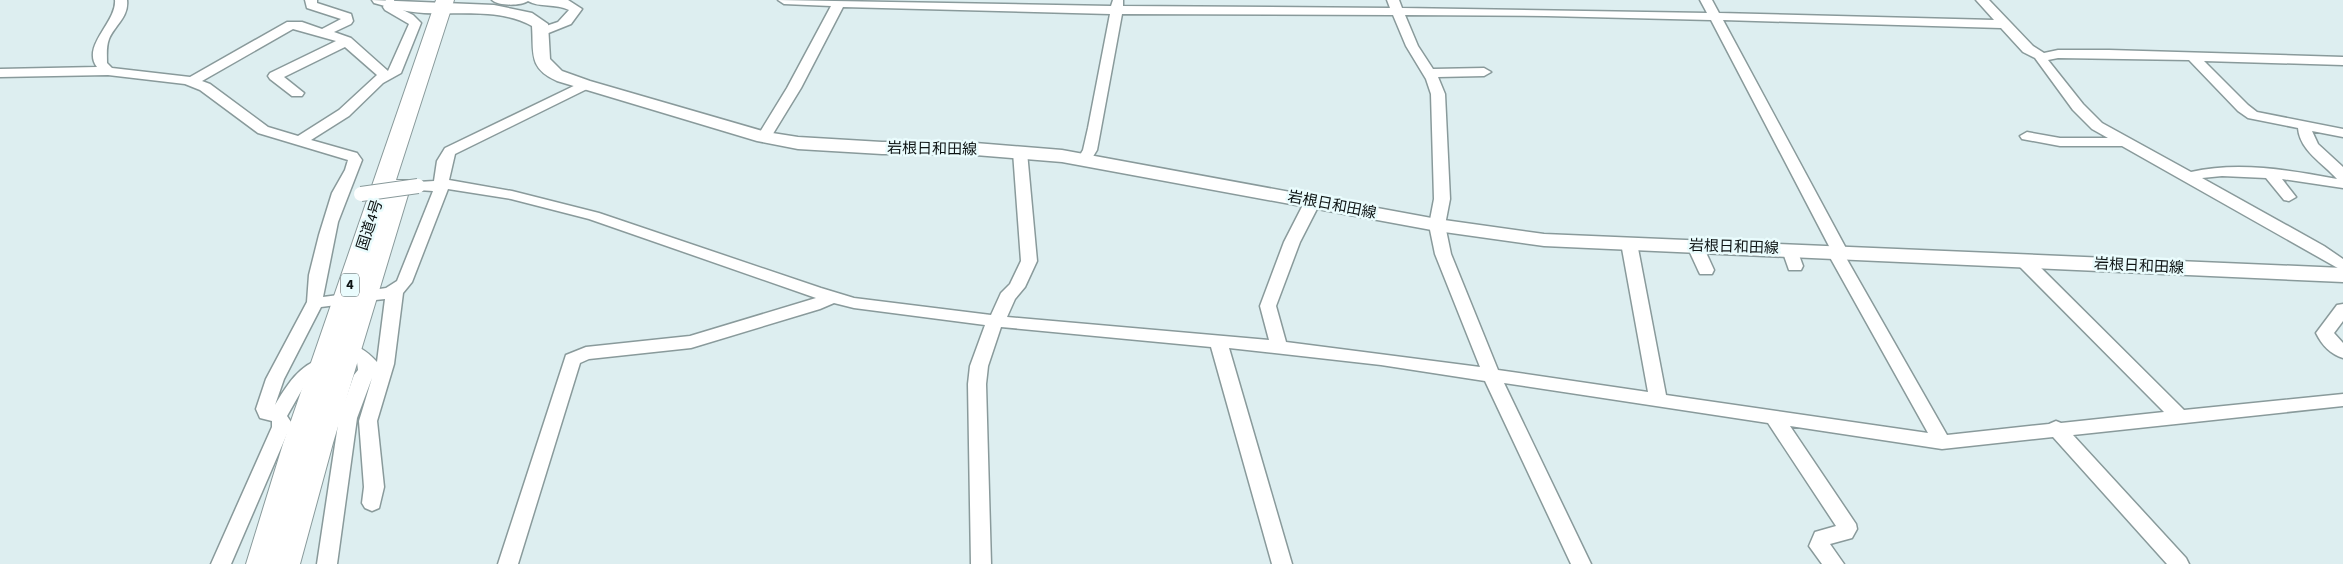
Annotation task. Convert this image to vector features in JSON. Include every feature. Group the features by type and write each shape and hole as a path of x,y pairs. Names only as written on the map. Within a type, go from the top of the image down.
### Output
{"highway":[{"name":"国道4号","path":"261,564 323,364 356,298 452,3"},
{"name":"国道4号","path":"285,564 319,443 348,350 356,298"}],"main road":[{"path":"383,1 411,8 452,3 516,10 533,18 540,24 541,32"},
{"name":"岩根日和田線","path":"541,32 540,53 542,64 547,69 584,85 764,137 822,146 963,148 1020,152 1084,160 1437,224 1528,238 1695,246 1793,258 1838,252 2343,275"}],"street":[{"path":"108,71 101,64 101,49 104,38 121,9 121,0"},
{"path":"311,0 311,5 347,17 347,20 323,33"},
{"path":"498,0 522,0"},
{"path":"532,0 563,2 576,9 569,21 541,32"},
{"path":"784,0 1117,5 1396,6 2004,24"},
{"path":"1706,0 1759,96 1838,252 1942,442"},
{"path":"1982,0 2028,49 2042,57 2055,79 2088,118 2107,133 2318,249 2343,266"},
{"path":"301,140 344,114 378,80 392,74 399,66 415,25 412,19 392,10 383,1"},
{"path":"764,137 794,88 839,1"},
{"path":"1084,160 1090,150 1095,128 1117,5"},
{"path":"1396,6 1412,46 1436,86 1439,103 1442,199 1437,224 1448,269 1492,376 1581,564"},
{"path":"192,81 286,27 302,26 346,41 386,76"},
{"path":"297,93 275,76 346,41"},
{"path":"2042,57 2058,54 2109,54 2343,61"},
{"path":"2193,57 2248,112 2263,118 2304,124 2343,133"},
{"path":"0,73 108,71 192,81 206,86 232,109 258,127 342,152 355,160 338,197 330,221 316,286 314,300 316,302"},
{"path":"1429,73 1484,72"},
{"path":"221,564 281,427 282,422 278,416 266,413 265,409 275,379 310,308 316,302 356,298 395,289 404,282 443,183 444,161 450,151 584,85"},
{"path":"2304,124 2304,134 2310,145 2343,176"},
{"path":"2027,136 2060,142 2123,142"},
{"path":"981,564 976,384 979,366 995,321 1004,308 1007,297 1017,287 1029,260 1020,152"},
{"path":"2188,177 2209,173 2302,176 2343,184"},
{"path":"2271,175 2289,197"},
{"path":"338,197 443,183 512,195 594,216 832,297 874,306 995,321 1279,347 1381,359 1942,442 2056,428 2343,400"},
{"path":"1279,347 1268,306 1292,242 1313,201"},
{"path":"1629,243 1658,401"},
{"path":"1695,246 1706,270"},
{"path":"2023,260 2179,416"},
{"path":"372,503 374,487 368,421 376,369 395,289"},
{"path":"508,564 572,359 586,353 697,341 814,306 832,297"},
{"path":"2343,309 2324,333 2329,341 2343,352"},
{"path":"1218,342 1282,564"},
{"path":"348,350 359,354 376,369"},
{"path":"278,416 297,384 323,364"},
{"path":"327,564 348,418 363,375 376,369"},
{"path":"1774,417 1846,524 1847,529 1845,532 1822,538 1819,546 1834,564"},
{"path":"2056,428 2179,564"}]}
